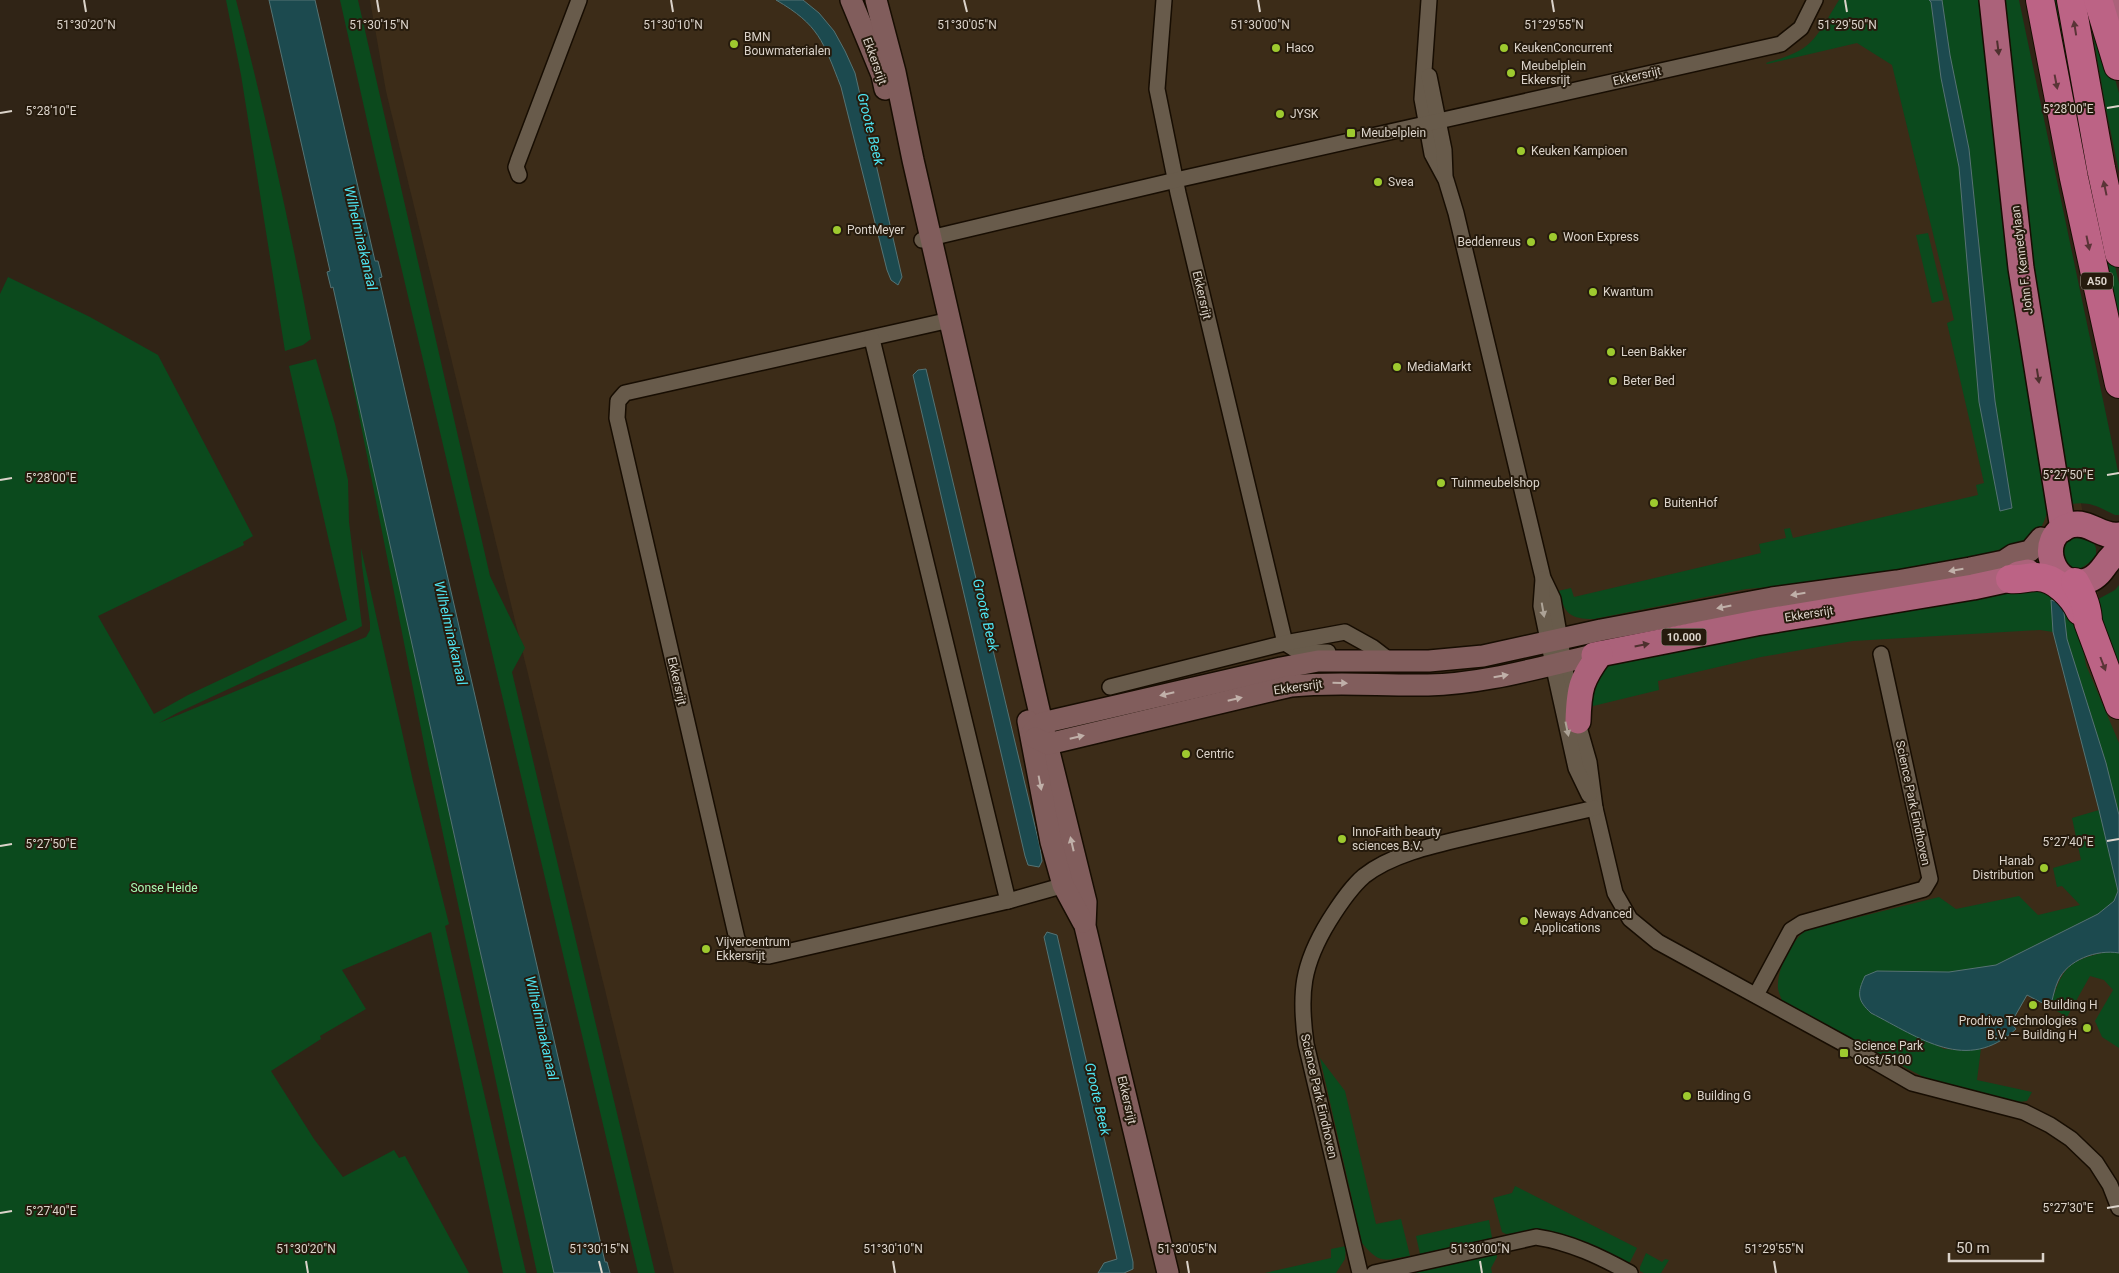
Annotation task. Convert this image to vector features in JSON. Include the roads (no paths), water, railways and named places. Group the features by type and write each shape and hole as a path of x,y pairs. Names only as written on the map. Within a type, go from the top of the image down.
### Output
{"highway":[{"name":"John F. Kennedylaan","path":"1992,0 2021,268 2058,547"},
{"name":"A50","path":"2040,0 2074,178 2119,384"},
{"path":"2071,0 2101,168 2119,253"},
{"path":"2098,0 2118,68"},
{"path":"2115,0 2118,68"},
{"path":"2058,547 2086,514 2109,525 2119,526"},
{"path":"2058,547 2072,525 2081,524 2104,534 2119,535"},
{"path":"2058,547 2086,581 2095,577 2110,557 2119,551"},
{"path":"2058,547 2088,612 2088,622 2119,705"},
{"name":"Ekkersrijt","path":"1597,654 1756,623 1973,587 2007,570 2018,574 2058,547"},
{"path":"2007,570 2019,580 2033,577 2045,578 2071,595 2081,615 2088,622"},
{"path":"1578,721 1581,684 1597,654"}],"main road":[{"name":"Ekkersrijt","path":"851,0 882,75 926,240 1040,734 1051,842 1072,883 1086,926 1168,1273"},
{"name":"Ekkersrijt","path":"876,0 895,72 926,240"},
{"name":"Ekkersrijt","path":"1040,734 1281,668 1318,661 1463,659 1601,630 1772,598 1897,581 2007,570"},
{"name":"Ekkersrijt","path":"1040,734 1291,686 1321,682 1430,685 1481,679 1597,654"}],"street":[{"path":"519,175 516,167 518,161 578,0"},
{"name":"Ekkersrijt","path":"1164,0 1158,89 1176,180 1285,643 1299,652 1328,652 1344,661"},
{"path":"1428,0 1425,53 1431,121 1444,150 1446,180 1456,213 1543,578 1553,599 1555,641 1576,768 1595,808"},
{"name":"Ekkersrijt","path":"926,240 1431,121 1781,44 1800,28 1816,0"},
{"name":"Ekkersrijt","path":"945,321 872,339 625,393 618,401 617,418 737,939 743,950 752,955 769,956 1008,901 1072,883"},
{"path":"872,339 1008,901"},
{"path":"1110,687 1285,643 1345,632 1372,647 1389,660"},
{"name":"Science Park Eindhoven","path":"1756,995 1792,930 1802,923 1924,889 1930,878 1881,654"},
{"path":"1559,663 1570,692 1589,762 1595,808 1615,893 1630,919 1658,942 1912,1083 2024,1112 2050,1125 2071,1139 2096,1164 2110,1185 2119,1208"},
{"name":"Science Park Eindhoven","path":"1360,1273 1306,1044 1301,1008 1305,977 1320,935 1340,903 1364,876 1391,861 1426,847 1595,808"},
{"path":"1374,1273 1536,1237 1554,1239 1602,1258 1630,1273"}],"water":[{"name":"Wilhelminakanaal","path":"269,0 315,0 375,261 378,261 382,277 379,278 605,1262 607,1262 610,1273 554,1273 475,929 333,287 331,288 327,272 330,271"},
{"path":"776,0 803,0 819,13 834,31 855,73 902,277 898,285 891,280 887,270 841,87 824,46 811,26"},
{"path":"1929,0 1942,0 1950,55 1969,149 1995,401 2012,508 2000,511 1979,402 1959,167 1941,78 1931,2"},
{"path":"926,369 1040,847 1042,861 1039,867 1028,865 1025,856 913,375 918,370"},
{"path":"2051,600 2063,604 2067,639 2106,763 2119,815 2119,953 2110,952 2092,955 2068,967 2055,987 2050,1007 2027,995 2011,1023 2016,1029 1998,1042 1980,1049 1962,1050 1943,1047 1925,1041 1871,1013 1863,1004 1860,996 1865,976 1877,971 1949,972 1996,965 2098,914 2114,901 2118,891 2053,632"},
{"path":"1047,932 1057,935 1133,1262 1133,1269 1124,1273 1098,1273 1104,1263 1117,1259 1044,937"}],"place":[{"name":"BMN Bouwmaterialen","path":"734,44"},
{"name":"Haco","path":"1276,48"},
{"name":"KeukenConcurrent","path":"1504,48"},
{"name":"Meubelplein Ekkersrijt","path":"1511,73"},
{"name":"JYSK","path":"1280,114"},
{"name":"Meubelplein","path":"1351,133"},
{"name":"Keuken Kampioen","path":"1521,151"},
{"name":"Svea","path":"1378,182"},
{"name":"PontMeyer","path":"837,230"},
{"name":"Woon Express","path":"1553,237"},
{"name":"Beddenreus","path":"1531,242"},
{"name":"Kwantum","path":"1593,292"},
{"name":"Leen Bakker","path":"1611,352"},
{"name":"MediaMarkt","path":"1397,367"},
{"name":"Beter Bed","path":"1613,381"},
{"name":"Tuinmeubelshop","path":"1441,483"},
{"name":"BuitenHof","path":"1654,503"},
{"name":"Centric","path":"1186,754"},
{"name":"InnoFaith beauty sciences B.V.","path":"1342,839"},
{"name":"Hanab Distribution","path":"2044,868"},
{"name":"Neways Advanced Applications","path":"1524,921"},
{"name":"Vijvercentrum Ekkersrijt","path":"706,949"},
{"name":"Building H","path":"2033,1005"},
{"name":"Prodrive Technologies B.V. — Building H","path":"2087,1028"},
{"name":"Science Park Oost/5100","path":"1844,1053"},
{"name":"Building G","path":"1687,1096"}],"water label":[{"name":"Groote Beek","path":"871,129"},
{"name":"Groote Beek","path":"986,615"},
{"name":"Groote Beek","path":"1098,1099"}],"park label":[{"name":"Sonse Heide","path":"164,888"}]}
